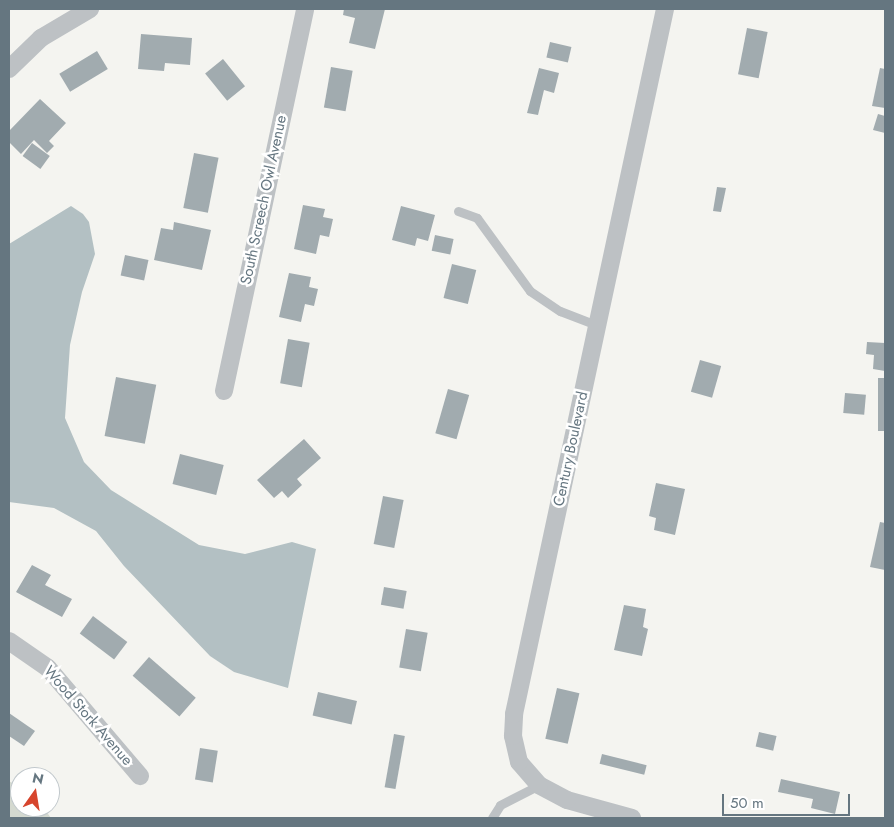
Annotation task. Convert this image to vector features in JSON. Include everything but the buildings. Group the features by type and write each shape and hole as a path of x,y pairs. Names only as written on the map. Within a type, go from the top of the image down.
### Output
{"street":[{"path":"9,69 41,38 90,9"},
{"name":"South Screech Owl Avenue","path":"224,391 305,9"},
{"name":"Century Boulevard","path":"632,818 567,800 539,785 519,762 513,736 514,714 666,9"},
{"name":"Wood Stork Avenue","path":"9,641 48,668 140,776"}],"lane":[{"path":"458,212 477,218 530,291 560,311 597,325"},
{"path":"492,818 500,805 539,785"}],"shaded area":[{"path":"71,206 83,214 89,222 95,254 82,292 70,345 65,418 84,462 111,490 199,545 245,554 292,542 316,549 288,688 234,672 210,656 124,566 96,531 54,508 9,502 9,244"},
{"path":"9,781 10,817 51,818 9,818"}]}
